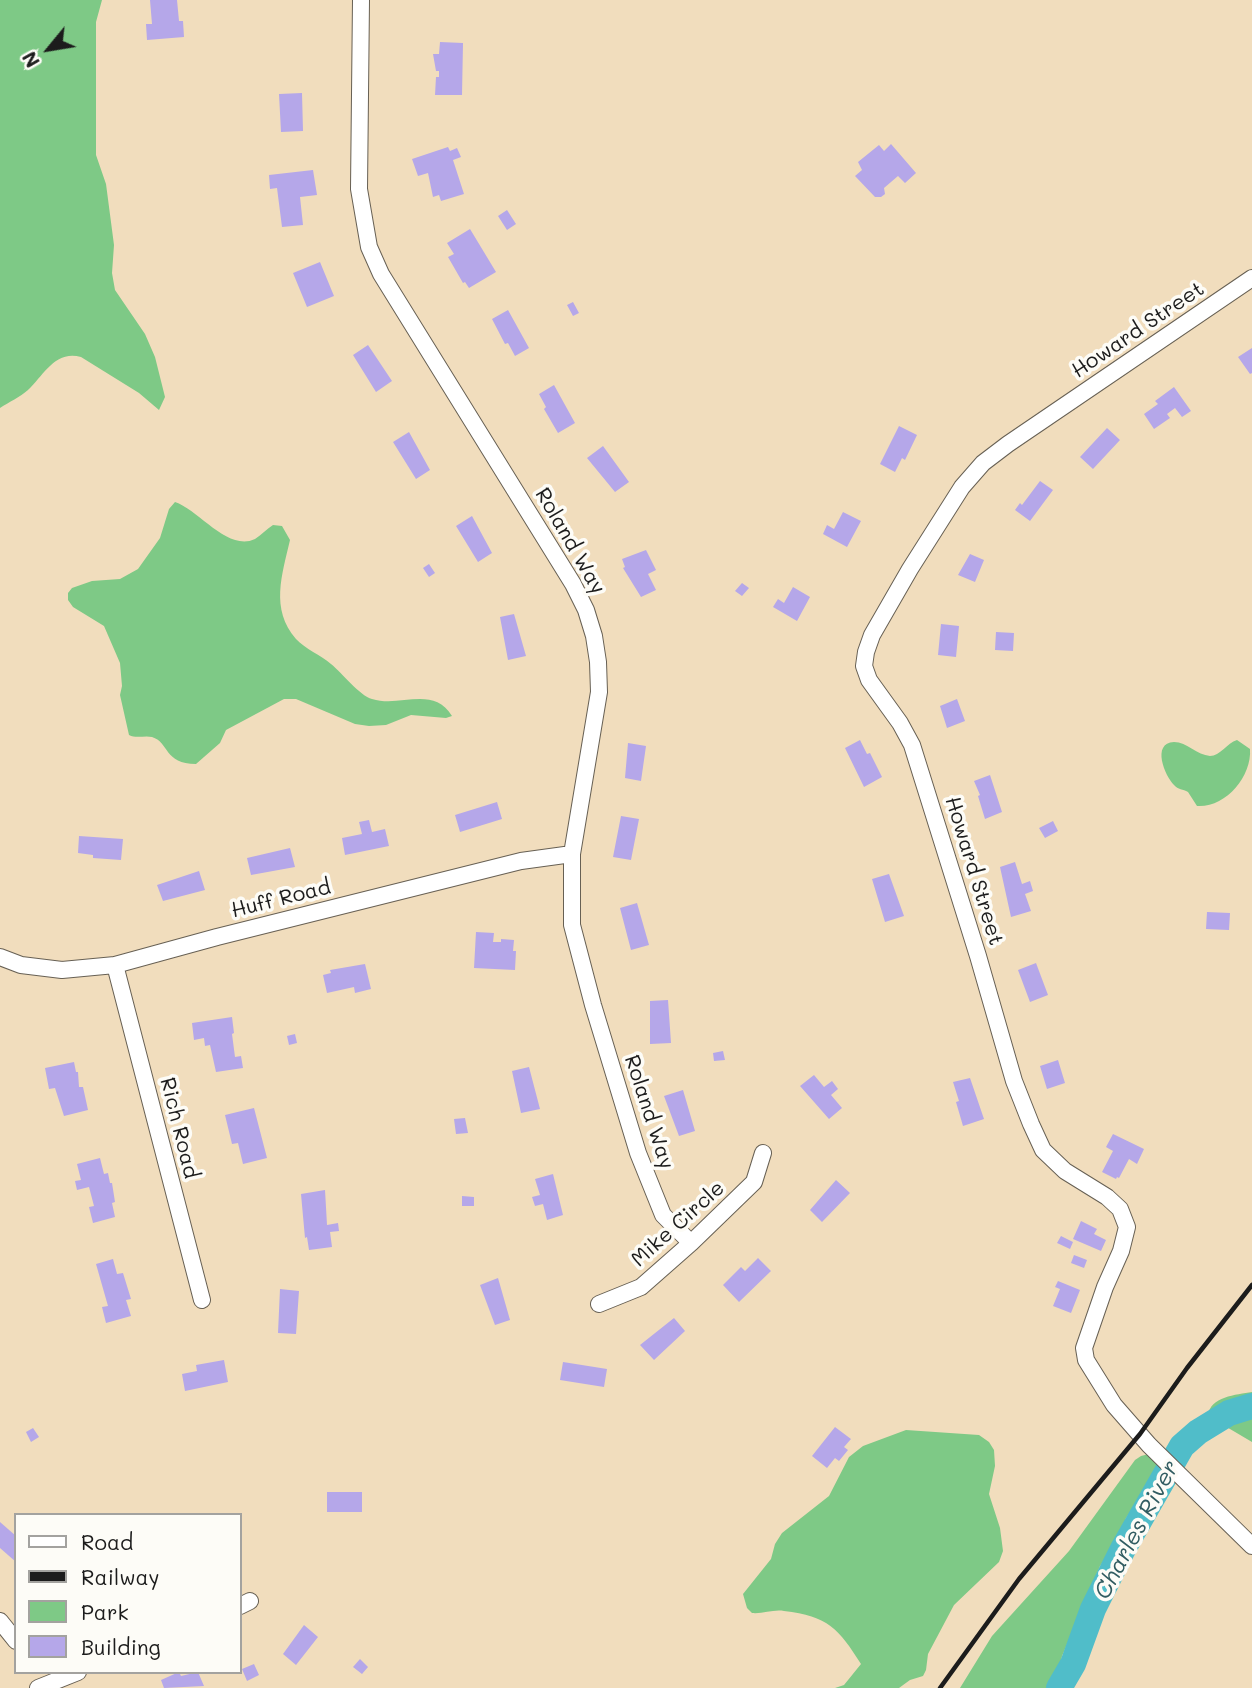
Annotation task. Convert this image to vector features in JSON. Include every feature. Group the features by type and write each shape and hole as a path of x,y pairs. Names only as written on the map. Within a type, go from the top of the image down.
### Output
{"street":[{"name":"Roland Way","path":"361,0 359,189 369,247 381,274 573,584 586,610 594,636 599,692 572,854 572,925 638,1153 663,1215 691,1243"},
{"name":"Howard Street","path":"1252,278 1008,443 984,463 961,487 910,569 872,635 864,666 869,680 906,734 920,768 1014,1081 1043,1150 1065,1171 1107,1197 1120,1209 1127,1227 1121,1251 1105,1287 1084,1348 1086,1360 1114,1405 1149,1445 1252,1546"},
{"name":"Huff Road","path":"0,957 21,965 66,970 116,965 521,861 572,854"},
{"name":"Rich Road","path":"116,965 202,1300"},
{"name":"Mike Circle","path":"599,1304 641,1287 691,1243 754,1182 763,1153"},
{"path":"0,1621 14,1638"},
{"path":"39,1682 70,1674"}],"green space":[{"path":"0,0 102,0 96,22 96,155 106,184 114,245 112,273 115,290 145,334 155,357 165,397 159,410 139,393 81,357 72,356 57,360 28,390 0,408"},
{"path":"175,502 234,540 255,539 273,525 282,526 290,540 280,591 281,604 288,628 296,639 331,664 367,697 383,701 426,699 444,707 452,716 446,718 411,715 386,725 369,726 355,724 296,699 284,699 226,730 220,743 196,764 172,757 162,743 152,737 129,735 120,695 120,663 104,626 73,607 68,600 68,593 72,588 92,581 120,579 138,569 160,538 169,509"},
{"path":"1237,740 1250,749 1249,760 1241,780 1227,796 1217,802 1197,806 1188,792 1170,781 1162,760 1163,748 1167,744 1179,743 1210,756"},
{"path":"1252,1392 1252,1442 1208,1416 1213,1404 1219,1400"},
{"path":"906,1430 979,1435 989,1442 994,1450 995,1466 989,1494 1000,1528 1003,1551 999,1562 954,1605 928,1654 923,1676 910,1680 899,1688 835,1688 844,1685 861,1664 839,1633 812,1616 799,1613 752,1613 747,1608 743,1594 771,1559 775,1544 782,1533 829,1496 849,1457 863,1446"},
{"path":"1149,1454 1159,1463 1152,1481 1126,1518 1118,1540 1100,1566 1062,1656 1056,1688 960,1688 992,1636 1069,1551 1135,1460"}],"building":[{"path":"150,0 177,0 184,37 147,40 146,24 152,24"},
{"path":"440,42 463,43 462,95 435,95 439,71 436,71 433,54 439,54"},
{"path":"302,93 303,131 281,132 279,94"},
{"path":"891,144 916,173 905,183 898,176 884,188 885,194 875,197 855,176 862,170 858,162 879,145 884,151"},
{"path":"448,147 450,151 457,148 461,157 453,160 464,194 441,201 439,195 433,197 428,173 418,176 412,159"},
{"path":"313,170 317,195 300,197 303,225 282,227 277,188 270,189 269,175"},
{"path":"507,210 516,224 507,230 498,216"},
{"path":"470,229 496,272 469,288 463,283 448,257 454,254 447,243"},
{"path":"320,262 334,296 307,307 293,273"},
{"path":"573,302 579,313 573,316 567,305"},
{"path":"508,310 529,348 515,356 508,343 505,344 492,319"},
{"path":"368,345 392,381 376,392 353,355"},
{"path":"1252,348 1252,373 1250,374 1238,357"},
{"path":"554,385 575,423 558,433 539,394"},
{"path":"1174,387 1191,411 1182,417 1175,408 1167,414 1170,418 1154,429 1144,414 1158,404 1155,401"},
{"path":"899,426 917,435 905,460 902,458 895,472 880,464"},
{"path":"1107,428 1120,440 1093,469 1080,457"},
{"path":"409,432 430,470 416,479 393,442"},
{"path":"603,446 629,482 615,492 587,458"},
{"path":"1040,481 1053,490 1030,521 1015,510"},
{"path":"843,512 861,521 847,547 823,534 827,525 834,529"},
{"path":"472,516 492,553 478,562 456,526"},
{"path":"646,550 656,570 648,574 656,590 641,597 623,568 622,559"},
{"path":"970,554 984,560 975,582 958,575"},
{"path":"429,564 435,573 429,577 423,568"},
{"path":"742,583 749,588 742,596 735,591"},
{"path":"793,587 810,597 797,621 773,607 778,599 784,603"},
{"path":"514,614 526,656 508,660 500,617"},
{"path":"941,624 959,626 956,657 938,655"},
{"path":"996,632 1014,633 1013,651 995,650"},
{"path":"957,699 965,721 947,728 940,706"},
{"path":"860,740 882,777 864,787 845,748"},
{"path":"628,743 646,746 641,781 625,778"},
{"path":"990,775 1002,812 985,819 974,781"},
{"path":"497,802 502,819 460,832 455,815"},
{"path":"621,816 639,819 631,860 613,857"},
{"path":"369,820 372,832 385,829 389,846 345,855 342,838 362,834 359,822"},
{"path":"1053,821 1058,831 1045,838 1039,828"},
{"path":"79,836 123,839 121,860 93,858 93,855 78,853"},
{"path":"290,848 295,867 251,875 247,858"},
{"path":"1015,862 1022,884 1030,881 1033,891 1025,894 1031,911 1011,917 1000,867"},
{"path":"199,871 205,890 163,901 157,885"},
{"path":"889,874 904,916 885,922 872,879"},
{"path":"637,903 649,945 631,950 620,908"},
{"path":"1207,912 1230,913 1229,930 1206,929"},
{"path":"476,932 494,933 493,942 501,942 501,939 514,940 515,970 474,968"},
{"path":"1036,963 1048,995 1030,1002 1018,970"},
{"path":"365,964 371,989 355,993 354,987 327,993 323,975 331,973 330,970"},
{"path":"668,1000 671,1043 650,1044 650,1001"},
{"path":"232,1017 235,1057 241,1056 243,1068 216,1072 210,1045 205,1046 204,1038 194,1040 192,1023"},
{"path":"295,1034 297,1043 289,1045 287,1036"},
{"path":"723,1051 725,1060 714,1061 713,1053"},
{"path":"1058,1060 1065,1083 1047,1089 1040,1066"},
{"path":"74,1062 79,1087 83,1087 88,1110 64,1116 55,1088 49,1089 45,1068"},
{"path":"529,1067 540,1109 521,1113 512,1071"},
{"path":"814,1075 824,1087 832,1081 838,1089 831,1095 842,1108 829,1119 800,1086"},
{"path":"970,1078 984,1119 963,1126 953,1082"},
{"path":"683,1090 695,1131 679,1136 664,1096"},
{"path":"254,1108 267,1158 243,1164 238,1143 232,1144 225,1115"},
{"path":"465,1118 468,1133 456,1134 454,1119"},
{"path":"1113,1134 1144,1149 1137,1164 1129,1159 1116,1179 1102,1172 1113,1151 1106,1147"},
{"path":"100,1158 104,1174 108,1173 112,1183 115,1217 93,1223 89,1207 94,1206 89,1187 77,1190 75,1181 81,1180 77,1164"},
{"path":"553,1174 563,1215 547,1220 543,1204 535,1206 532,1197 540,1195 535,1179"},
{"path":"836,1180 850,1193 822,1222 810,1210"},
{"path":"325,1190 327,1225 338,1223 339,1231 330,1232 332,1247 309,1250 307,1237 305,1238 301,1194"},
{"path":"462,1196 474,1197 474,1206 462,1206"},
{"path":"1081,1221 1097,1229 1094,1234 1106,1240 1101,1251 1073,1239"},
{"path":"1061,1236 1073,1242 1070,1249 1057,1243"},
{"path":"1074,1255 1087,1260 1084,1268 1071,1263"},
{"path":"758,1258 771,1271 739,1302 723,1285 741,1267 745,1271"},
{"path":"113,1259 117,1274 123,1273 131,1299 126,1300 131,1316 106,1323 102,1307 108,1306 96,1264"},
{"path":"498,1278 510,1320 495,1325 480,1285"},
{"path":"1058,1281 1080,1290 1071,1313 1053,1306 1060,1289 1055,1287"},
{"path":"280,1289 299,1291 296,1334 278,1333"},
{"path":"674,1318 685,1331 654,1360 640,1345"},
{"path":"224,1360 228,1382 185,1391 182,1374 197,1371 196,1365"},
{"path":"563,1362 607,1369 604,1387 560,1380"},
{"path":"835,1427 851,1439 844,1447 848,1450 839,1461 835,1458 827,1468 812,1456"},
{"path":"33,1428 39,1437 31,1442 26,1432"},
{"path":"327,1492 362,1492 362,1512 327,1512"},
{"path":"0,1522 14,1534 14,1560 0,1548"},
{"path":"304,1625 318,1637 296,1665 283,1654"},
{"path":"360,1659 368,1667 362,1674 353,1667"},
{"path":"254,1664 259,1675 247,1681 242,1669"},
{"path":"174,1674 199,1674 204,1686 164,1688 161,1680"}],"waterway":[{"name":"Charles River","path":"1059,1688 1073,1664 1093,1609 1123,1549 1182,1446 1198,1432 1229,1413 1252,1406"}],"railway":[{"path":"940,1688 1019,1579 1140,1434 1252,1285"}]}
